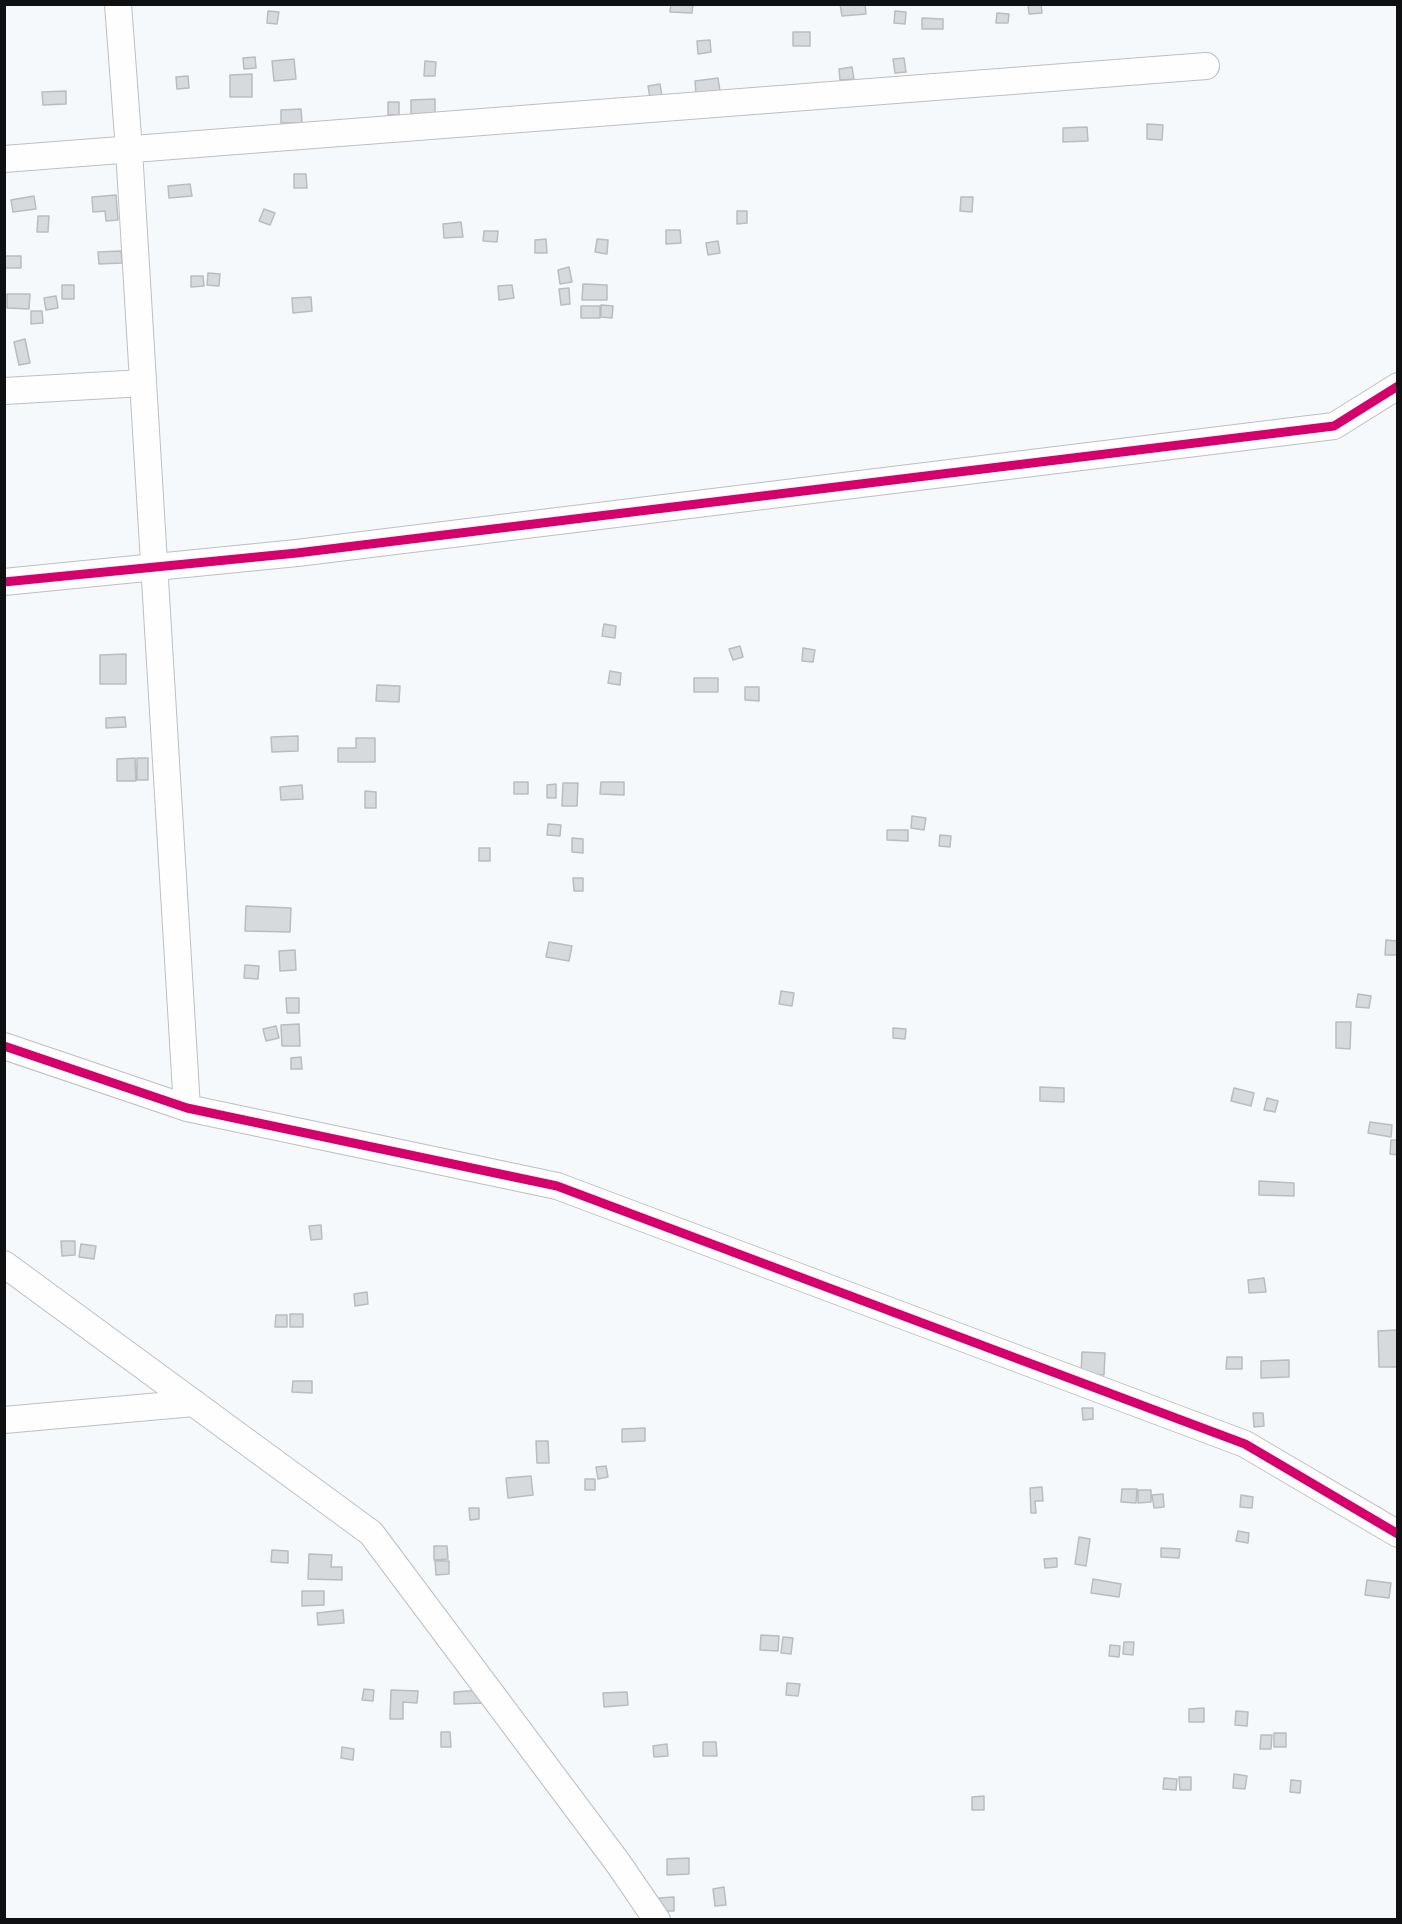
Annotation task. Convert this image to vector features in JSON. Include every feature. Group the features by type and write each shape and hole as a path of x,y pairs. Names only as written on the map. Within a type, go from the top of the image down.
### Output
{"street":[{"path":"118,4 129,150 187,1108"},
{"path":"4,159 1206,66"},
{"path":"4,392 143,383"},
{"path":"4,582 297,553 1334,426 1398,386"},
{"path":"4,1046 187,1108 557,1186 1245,1444 1398,1534"},
{"path":"4,1264 371,1533 618,1863 657,1920"},
{"path":"4,1420 194,1403"}],"building":[{"path":"671,4 693,4 692,13 670,12"},
{"path":"840,4 865,4 866,14 842,16"},
{"path":"1028,4 1041,4 1042,13 1029,14"},
{"path":"268,11 279,12 277,24 267,23"},
{"path":"895,11 906,12 905,24 894,23"},
{"path":"997,13 1009,14 1008,23 996,23"},
{"path":"922,18 943,19 943,29 922,29"},
{"path":"793,32 810,32 810,46 793,46"},
{"path":"710,40 711,52 698,54 697,41"},
{"path":"255,57 256,68 244,69 243,58"},
{"path":"904,58 906,72 895,73 893,59"},
{"path":"294,59 296,79 274,81 272,61"},
{"path":"425,61 436,62 435,76 424,76"},
{"path":"852,67 854,79 840,80 839,69"},
{"path":"252,74 252,97 230,97 230,75"},
{"path":"188,76 189,88 177,89 176,77"},
{"path":"718,78 720,91 696,95 695,81"},
{"path":"660,84 662,96 650,98 648,86"},
{"path":"66,91 66,104 43,105 42,92"},
{"path":"435,99 435,113 411,114 411,100"},
{"path":"388,102 399,102 399,115 388,115"},
{"path":"301,109 302,123 281,123 281,110"},
{"path":"1147,124 1163,125 1162,140 1147,139"},
{"path":"1087,127 1088,141 1063,142 1063,128"},
{"path":"294,174 306,174 307,188 294,188"},
{"path":"190,184 192,196 169,198 168,186"},
{"path":"116,195 118,220 106,221 105,211 93,212 92,197"},
{"path":"34,196 36,209 13,212 11,200"},
{"path":"961,197 973,197 972,212 960,211"},
{"path":"264,209 275,213 270,225 259,221"},
{"path":"737,211 747,211 747,223 737,224"},
{"path":"38,216 49,216 48,232 37,232"},
{"path":"461,222 463,237 444,238 443,224"},
{"path":"666,230 680,230 681,243 666,244"},
{"path":"484,231 498,231 497,242 483,241"},
{"path":"546,239 547,253 535,253 535,240"},
{"path":"597,239 608,240 607,254 595,252"},
{"path":"718,241 720,253 708,255 706,243"},
{"path":"121,251 122,263 99,264 98,252"},
{"path":"4,256 21,256 21,268 4,268"},
{"path":"569,267 572,282 560,284 558,270"},
{"path":"208,273 220,274 219,286 207,285"},
{"path":"191,276 203,276 204,286 191,287"},
{"path":"583,284 607,285 607,300 582,300"},
{"path":"62,285 74,285 74,299 62,299"},
{"path":"512,285 514,298 499,300 498,286"},
{"path":"569,288 570,304 561,305 559,289"},
{"path":"7,294 30,294 29,309 7,308"},
{"path":"56,296 58,308 46,310 44,298"},
{"path":"311,297 312,311 293,313 292,298"},
{"path":"601,305 613,306 612,318 601,317"},
{"path":"581,306 600,306 600,318 581,318"},
{"path":"31,311 42,311 43,323 31,324"},
{"path":"25,339 30,363 19,365 14,342"},
{"path":"604,624 616,626 615,638 602,636"},
{"path":"740,646 743,657 733,660 729,649"},
{"path":"803,648 815,650 813,662 802,661"},
{"path":"126,654 126,684 100,684 100,655"},
{"path":"610,671 621,673 620,685 608,683"},
{"path":"694,678 718,678 718,692 694,692"},
{"path":"377,685 400,686 399,702 376,701"},
{"path":"745,687 759,687 759,701 745,700"},
{"path":"125,717 126,727 106,728 106,718"},
{"path":"298,736 298,751 272,752 271,737"},
{"path":"356,738 375,738 375,762 338,762 338,748 356,748"},
{"path":"135,758 136,781 117,781 117,759"},
{"path":"137,758 148,758 148,780 137,780"},
{"path":"514,782 528,782 528,794 514,794"},
{"path":"601,782 624,782 624,795 600,794"},
{"path":"563,783 578,783 577,806 562,806"},
{"path":"556,784 556,798 547,798 547,785"},
{"path":"302,785 303,799 281,800 280,787"},
{"path":"365,791 376,792 376,808 365,808"},
{"path":"912,816 926,818 924,830 911,828"},
{"path":"548,824 561,825 560,836 547,835"},
{"path":"887,830 908,830 908,841 887,840"},
{"path":"940,835 951,836 950,847 939,846"},
{"path":"572,838 583,839 583,853 572,852"},
{"path":"479,848 490,848 490,861 479,861"},
{"path":"573,878 583,878 583,891 574,891"},
{"path":"246,906 291,908 290,932 245,931"},
{"path":"1386,940 1398,941 1398,955 1385,955"},
{"path":"549,942 572,946 569,961 546,957"},
{"path":"295,950 296,970 280,971 279,951"},
{"path":"245,965 259,966 258,979 244,978"},
{"path":"781,991 794,993 792,1006 779,1004"},
{"path":"1358,994 1371,996 1369,1008 1356,1007"},
{"path":"286,998 299,998 299,1013 287,1013"},
{"path":"1336,1022 1351,1022 1350,1049 1336,1048"},
{"path":"299,1024 300,1046 282,1046 281,1025"},
{"path":"276,1026 279,1038 266,1041 263,1029"},
{"path":"893,1028 906,1029 905,1039 893,1038"},
{"path":"301,1057 302,1069 291,1069 291,1058"},
{"path":"1040,1087 1064,1088 1064,1102 1040,1101"},
{"path":"1234,1088 1254,1093 1251,1106 1231,1101"},
{"path":"1267,1098 1278,1101 1275,1112 1264,1110"},
{"path":"1370,1122 1392,1125 1391,1137 1368,1133"},
{"path":"1391,1140 1398,1140 1398,1155 1390,1154"},
{"path":"1259,1181 1294,1183 1294,1196 1259,1195"},
{"path":"321,1225 322,1239 311,1240 309,1226"},
{"path":"61,1241 75,1241 75,1255 62,1256"},
{"path":"81,1244 96,1246 94,1259 79,1257"},
{"path":"1264,1278 1266,1292 1249,1293 1248,1280"},
{"path":"367,1292 368,1304 355,1306 354,1294"},
{"path":"290,1314 303,1314 303,1327 290,1327"},
{"path":"276,1315 287,1315 287,1327 275,1327"},
{"path":"1398,1330 1398,1367 1379,1367 1378,1331"},
{"path":"1082,1352 1105,1353 1104,1375 1081,1375"},
{"path":"1227,1357 1242,1357 1242,1369 1226,1369"},
{"path":"1289,1360 1289,1377 1261,1378 1261,1361"},
{"path":"293,1381 312,1381 312,1393 292,1392"},
{"path":"1082,1408 1093,1408 1093,1419 1083,1420"},
{"path":"1253,1413 1263,1413 1264,1426 1254,1427"},
{"path":"645,1428 645,1441 622,1442 622,1429"},
{"path":"536,1441 548,1441 549,1463 537,1463"},
{"path":"606,1466 608,1477 598,1479 596,1467"},
{"path":"531,1476 533,1495 508,1498 506,1478"},
{"path":"585,1479 595,1479 595,1490 585,1490"},
{"path":"1042,1487 1043,1501 1035,1501 1036,1513 1031,1513 1030,1488"},
{"path":"1122,1489 1137,1489 1136,1503 1121,1502"},
{"path":"1138,1490 1151,1490 1151,1502 1138,1503"},
{"path":"1163,1494 1164,1507 1154,1508 1152,1495"},
{"path":"1241,1495 1253,1497 1252,1508 1240,1507"},
{"path":"469,1508 479,1508 479,1519 470,1520"},
{"path":"1238,1531 1249,1533 1248,1543 1236,1541"},
{"path":"1079,1537 1090,1539 1086,1566 1075,1564"},
{"path":"434,1546 447,1546 448,1559 434,1560"},
{"path":"1161,1548 1180,1549 1179,1558 1161,1557"},
{"path":"272,1550 288,1551 288,1563 271,1562"},
{"path":"309,1554 332,1555 331,1567 342,1567 342,1580 308,1579"},
{"path":"1057,1558 1057,1567 1045,1568 1044,1559"},
{"path":"435,1561 449,1561 449,1574 436,1575"},
{"path":"1093,1579 1121,1584 1119,1597 1091,1593"},
{"path":"1367,1580 1391,1583 1389,1598 1365,1595"},
{"path":"302,1591 324,1591 324,1605 302,1606"},
{"path":"343,1610 344,1623 318,1625 317,1613"},
{"path":"761,1635 779,1636 778,1651 760,1650"},
{"path":"783,1637 793,1638 791,1654 781,1653"},
{"path":"1124,1642 1134,1642 1133,1655 1123,1654"},
{"path":"1110,1645 1120,1646 1119,1657 1109,1656"},
{"path":"787,1683 800,1684 798,1696 786,1695"},
{"path":"364,1689 374,1690 373,1701 362,1700"},
{"path":"391,1690 418,1691 417,1703 403,1702 403,1719 390,1719"},
{"path":"483,1690 483,1703 454,1704 454,1692"},
{"path":"627,1692 628,1705 604,1707 603,1693"},
{"path":"1204,1708 1204,1722 1189,1722 1189,1709"},
{"path":"1236,1711 1248,1712 1247,1726 1235,1725"},
{"path":"441,1732 450,1732 451,1747 441,1747"},
{"path":"1274,1733 1286,1733 1286,1747 1274,1747"},
{"path":"1261,1735 1272,1735 1271,1749 1260,1749"},
{"path":"703,1742 716,1742 717,1756 703,1756"},
{"path":"667,1744 668,1756 654,1757 653,1746"},
{"path":"342,1747 354,1749 353,1760 341,1758"},
{"path":"1234,1774 1247,1776 1245,1789 1233,1788"},
{"path":"1179,1777 1191,1777 1191,1790 1180,1790"},
{"path":"1164,1778 1177,1779 1176,1790 1163,1789"},
{"path":"1291,1780 1301,1781 1300,1793 1290,1792"},
{"path":"984,1796 984,1810 972,1810 972,1797"},
{"path":"689,1858 689,1874 667,1875 667,1859"},
{"path":"724,1887 726,1905 715,1906 713,1889"},
{"path":"674,1897 674,1911 659,1911 659,1898"}],"cycle path":[{"path":"4,582 297,553 1334,426 1398,386"},
{"path":"4,1046 187,1108 557,1186 1245,1444 1398,1534"}]}
